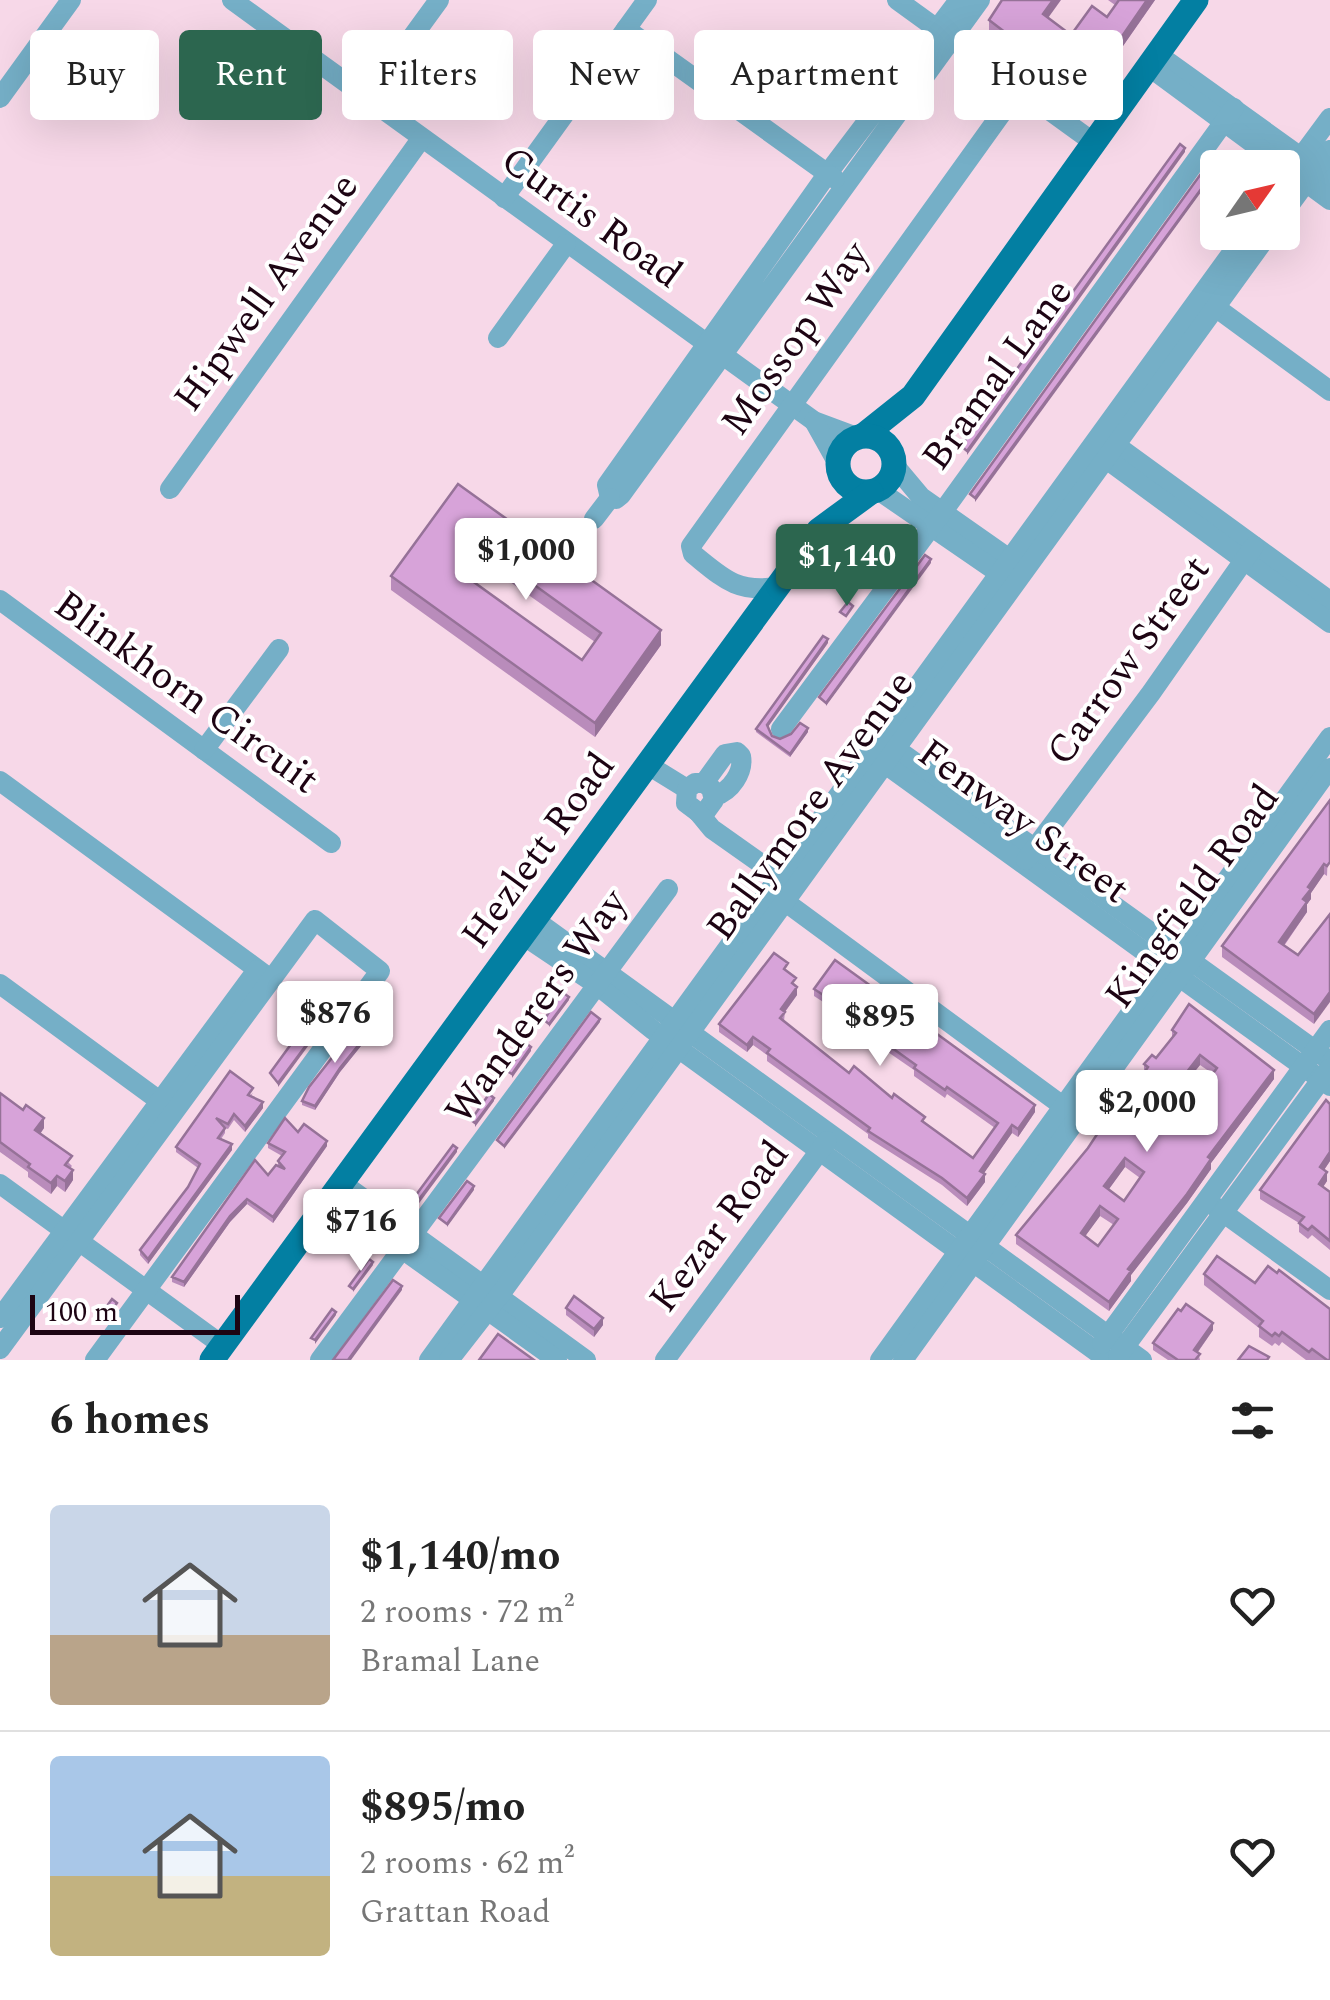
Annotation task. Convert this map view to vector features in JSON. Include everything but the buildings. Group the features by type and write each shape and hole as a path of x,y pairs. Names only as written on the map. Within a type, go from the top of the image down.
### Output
{"main road":[{"path":"913,396 892,477 875,491 852,488 838,468 841,450 913,396 1196,0"},
{"path":"860,436 881,440 890,448 894,463"},
{"name":"Hezlett Road","path":"820,530 838,468"},
{"name":"Hezlett Road","path":"217,1353 820,530 875,491"}],"street":[{"path":"0,98 70,0"},
{"name":"Curtis Road","path":"232,0 342,80"},
{"path":"417,30 439,0"},
{"path":"504,198 647,0"},
{"path":"897,0 954,42"},
{"path":"944,35 959,0"},
{"path":"594,519 610,498 621,495 714,351 836,179 944,35 980,0"},
{"path":"626,29 836,179"},
{"path":"1153,60 1304,173 1330,200"},
{"name":"Bramal Lane","path":"781,729 1229,115"},
{"path":"1304,173 1330,118"},
{"name":"Curtis Road","path":"397,120 814,421 860,436"},
{"name":"Mossop Way","path":"777,588 744,588 696,557 690,546 996,120"},
{"path":"1062,120 1093,142"},
{"name":"Hipwell Avenue","path":"170,489 421,138"},
{"path":"1304,173 1330,150"},
{"path":"498,338 566,244"},
{"name":"Ballymore Avenue","path":"1209,303 1237,250"},
{"name":"Ballymore Avenue","path":"485,1298 1103,447 1209,303 1255,250"},
{"path":"1209,303 1330,391"},
{"name":"Curtis Road","path":"814,421 838,468"},
{"path":"1103,447 1249,554 1330,624"},
{"path":"894,463 937,519"},
{"path":"875,491 937,519 1013,572"},
{"path":"1249,554 1330,601"},
{"name":"Carrow Street","path":"1029,857 1249,554"},
{"name":"Blinkhorn Circuit","path":"0,600 331,843"},
{"path":"204,750 279,649"},
{"name":"Kingfield Road","path":"972,1249 1176,964 1330,736"},
{"name":"Fenway Street","path":"883,752 1322,1068"},
{"path":"648,764 702,789 686,804 779,890 1069,1112"},
{"name":"Kingfield Road","path":"1176,964 1330,768"},
{"path":"0,781 263,974"},
{"name":"Wanderers Way","path":"320,1360 668,889"},
{"path":"0,1350 72,1237 263,974 315,920 380,971 95,1360"},
{"path":"530,928 972,1249 1107,1352 1142,1360"},
{"path":"0,984 167,1106"},
{"path":"1107,1352 1322,1068 1330,1030"},
{"name":"Kezar Road","path":"666,1360 826,1143"},
{"path":"0,1184 146,1291 217,1353"},
{"path":"336,1190 485,1298 586,1360"},
{"path":"1215,1206 1330,1290"},
{"path":"0,1318 72,1237"},
{"path":"880,1360 972,1249"},
{"path":"903,1360 972,1249"},
{"path":"429,1360 485,1298"},
{"path":"449,1360 485,1298"},
{"path":"485,1298 556,1360"}]}
